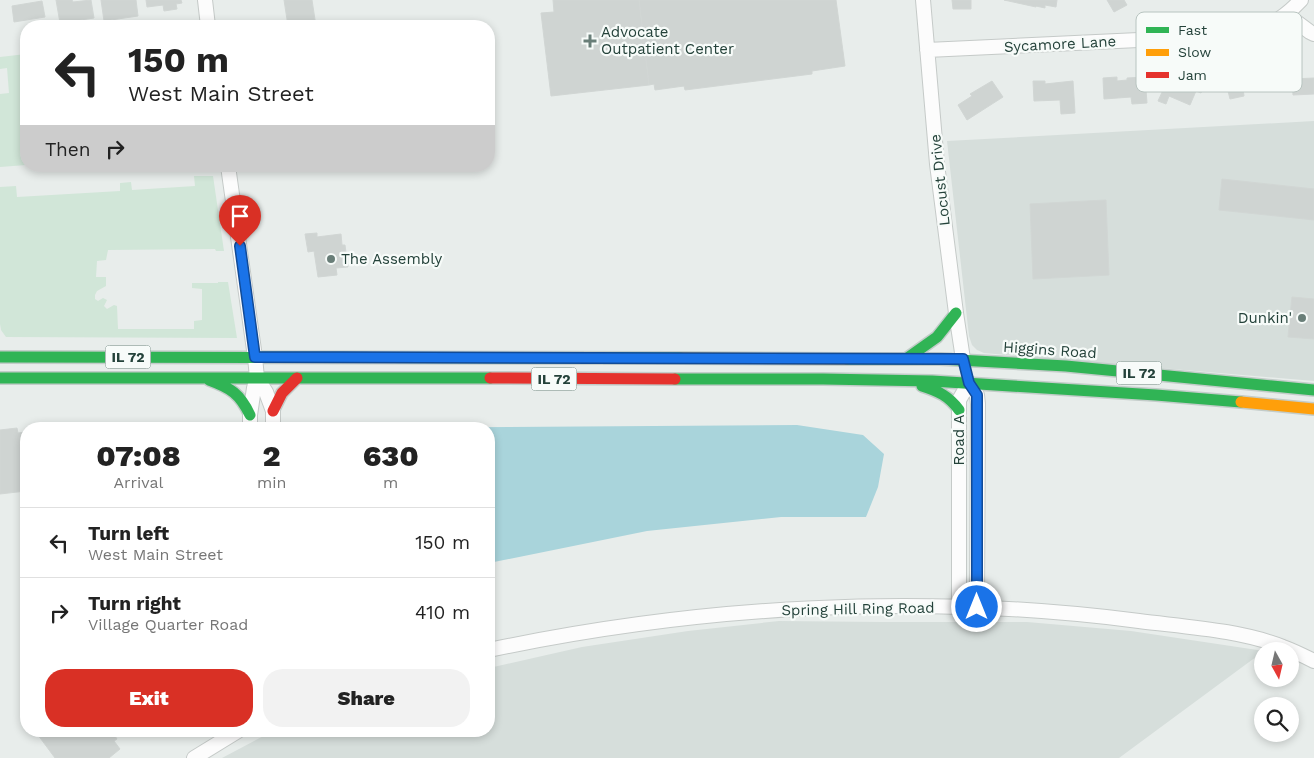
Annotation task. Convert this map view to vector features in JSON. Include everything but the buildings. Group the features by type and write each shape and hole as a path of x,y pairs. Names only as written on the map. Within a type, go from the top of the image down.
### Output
{"main road":[{"path":"906,358 937,337 956,313"},
{"name":"IL 72","path":"0,357 963,359"},
{"path":"963,359 969,383"},
{"name":"Higgins Road","path":"963,359 1066,366 1314,390"},
{"name":"IL 72","path":"0,378 454,377 907,380 1156,395 1314,409"},
{"path":"202,378 232,390 240,397 250,422"},
{"path":"273,411 282,393 297,378"},
{"path":"907,380 947,395 959,410"}],"street":[{"path":"204,0 207,20"},
{"name":"Locust Drive","path":"923,0 937,164 963,359"},
{"name":"Sycamore Lane","path":"1290,12 1301,0"},
{"path":"1302,26 1314,34"},
{"name":"Sycamore Lane","path":"928,50 1136,40"},
{"path":"229,172 257,378 250,422"},
{"path":"257,378 266,392 273,411 273,422"},
{"name":"Road A","path":"959,607 959,400 969,383 977,395 978,404 977,607"},
{"name":"Spring Hill Ring Road","path":"495,649 548,638 699,616 811,608 977,607 1103,616 1218,632 1262,640 1282,646 1314,661"},
{"path":"194,758 228,737"}],"shaded area":[{"path":"1314,121 1314,381 984,353 972,345 969,336 947,141"},
{"path":"779,621 1027,622 1131,631 1254,649 1254,658 1119,758 222,758 262,737 495,737 495,667 582,647 688,631"}],"green space":[{"path":"20,55 20,165 0,167 0,94 9,93 7,68 0,69 0,57"},
{"path":"194,176 213,176 224,251 216,251 215,249 108,250 106,260 97,261 96,277 106,277 106,286 97,291 95,299 98,301 103,298 107,300 104,306 107,309 114,305 117,306 118,329 194,329 194,321 202,320 202,289 192,288 192,283 228,282 237,338 6,337 1,330 0,324 0,187 16,186 17,197 120,191 120,183 131,182 132,190 195,186"}],"water":[{"path":"797,425 863,435 884,454 878,487 866,517 781,517 647,531 495,562 495,427"}],"traffic: fast":[{"path":"906,359 937,337 956,313"},
{"path":"0,357 681,358"},
{"path":"847,359 940,359 1066,366 1314,390"},
{"path":"0,378 490,378"},
{"path":"675,379 932,381 1241,402"},
{"path":"209,380 234,393 250,415"},
{"path":"922,386 943,395 959,410"}],"traffic: slow":[{"path":"681,358 847,359"},
{"path":"1241,402 1314,409"}],"traffic: jam":[{"path":"273,411 282,393 297,378"},
{"path":"490,378 675,379"}],"place":[{"name":"Advocate Outpatient Center","path":"590,41"},
{"name":"The Assembly","path":"331,259"},
{"name":"Dunkin'","path":"1302,318"}],"route":[{"path":"240,246 255,357 963,359 969,383 977,395 977,607"}]}
